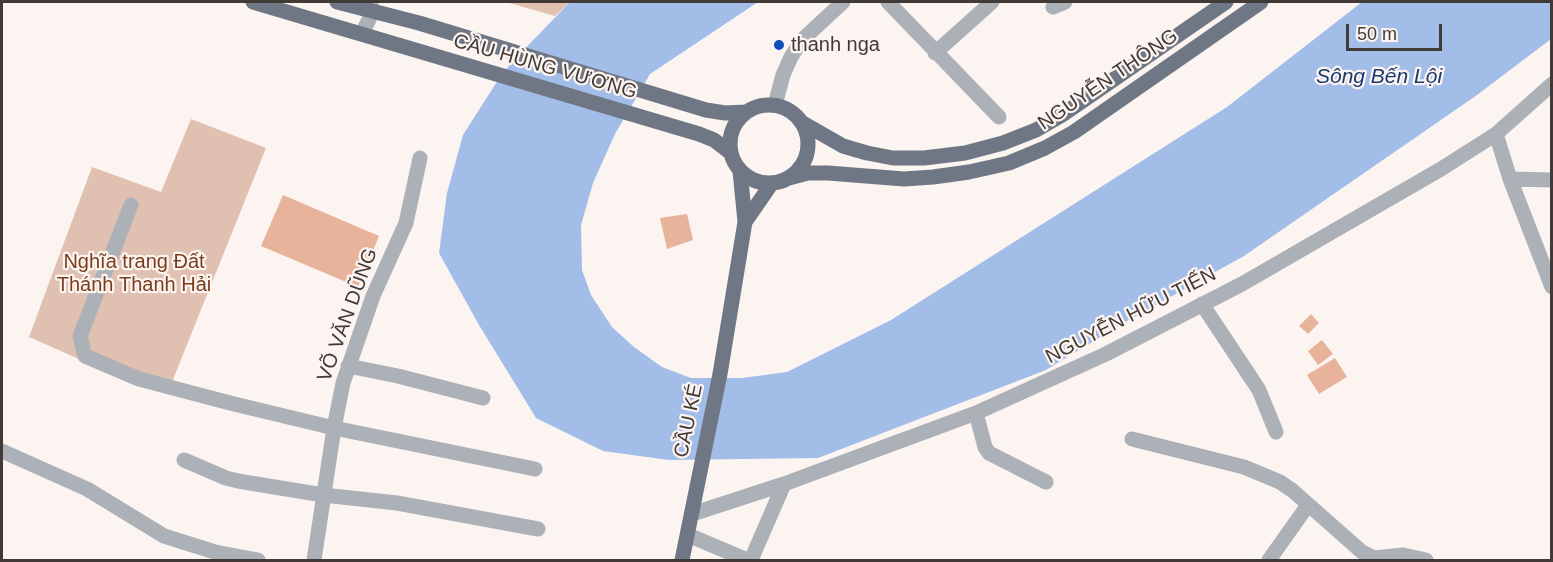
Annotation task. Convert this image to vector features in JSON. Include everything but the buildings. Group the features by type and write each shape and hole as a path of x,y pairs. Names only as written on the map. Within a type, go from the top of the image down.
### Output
{"main road":[{"name":"CẦU HÙNG VƯƠNG","path":"253,2 667,125 714,140 730,153"},
{"name":"CẦU HÙNG VƯƠNG","path":"337,2 371,6 419,23 706,110 725,113 746,112"},
{"name":"NGUYỄN THÔNG","path":"801,122 843,146 893,158 924,158 965,153 1003,143 1036,130 1062,116 1226,2"},
{"name":"NGUYỄN THÔNG","path":"789,178 808,173 828,173 904,179 969,172 1009,163 1045,148 1074,132 1261,2"},
{"path":"740,171 755,181 772,183 789,178 797,171 807,153 806,132 794,114 775,105 764,105 746,112 732,130 729,143 730,153 740,171 745,222"},
{"path":"745,222 772,183"},
{"name":"CẦU KÉ","path":"682,561 720,374 745,222"}],"street":[{"path":"775,105 783,75 802,40 843,2"},
{"path":"888,2 999,117"},
{"path":"935,53 992,2"},
{"path":"362,34 371,6"},
{"name":"NGUYỄN HỮU TIẾN","path":"692,514 784,484 976,413 1079,367 1242,284 1417,183 1496,134 1551,84"},
{"path":"1496,134 1510,179 1551,287"},
{"name":"VÕ VĂN DŨNG","path":"314,561 334,428 348,366 374,296 406,223 420,158"},
{"path":"1510,179 1551,180"},
{"path":"131,206 80,336 85,356 139,379 334,428 535,469"},
{"path":"1202,304 1259,390 1276,432"},
{"path":"348,366 398,376 483,398"},
{"path":"976,413 988,453 1046,483"},
{"path":"1132,439 1244,467 1280,482 1362,552 1374,559 1403,555 1426,561"},
{"path":"2,451 87,489 164,536 214,552 258,561"},
{"path":"183,460 226,478 323,495 390,502 538,529"},
{"path":"751,561 784,484"},
{"path":"1269,561 1308,505"},
{"path":"688,535 747,561"}],"green space":[{"path":"506,2 570,2 555,16"},
{"name":"Nghĩa trang Đất Thánh Thanh Hải","path":"191,119 266,148 170,387 88,363 29,337 92,167 161,192"}],"water":[{"name":"Sông Bến Lội","path":"570,2 758,2 650,74 615,134 593,183 581,225 582,270 591,295 612,327 634,347 662,367 691,378 742,378 787,372 891,320 1227,107 1362,2 1551,2 1551,39 1477,95 1244,256 1127,321 1046,370 818,458 669,460 603,451 536,418 479,325 439,253 447,193 463,135 512,62"}],"place":[{"name":"thanh nga","path":"779,45"}]}
